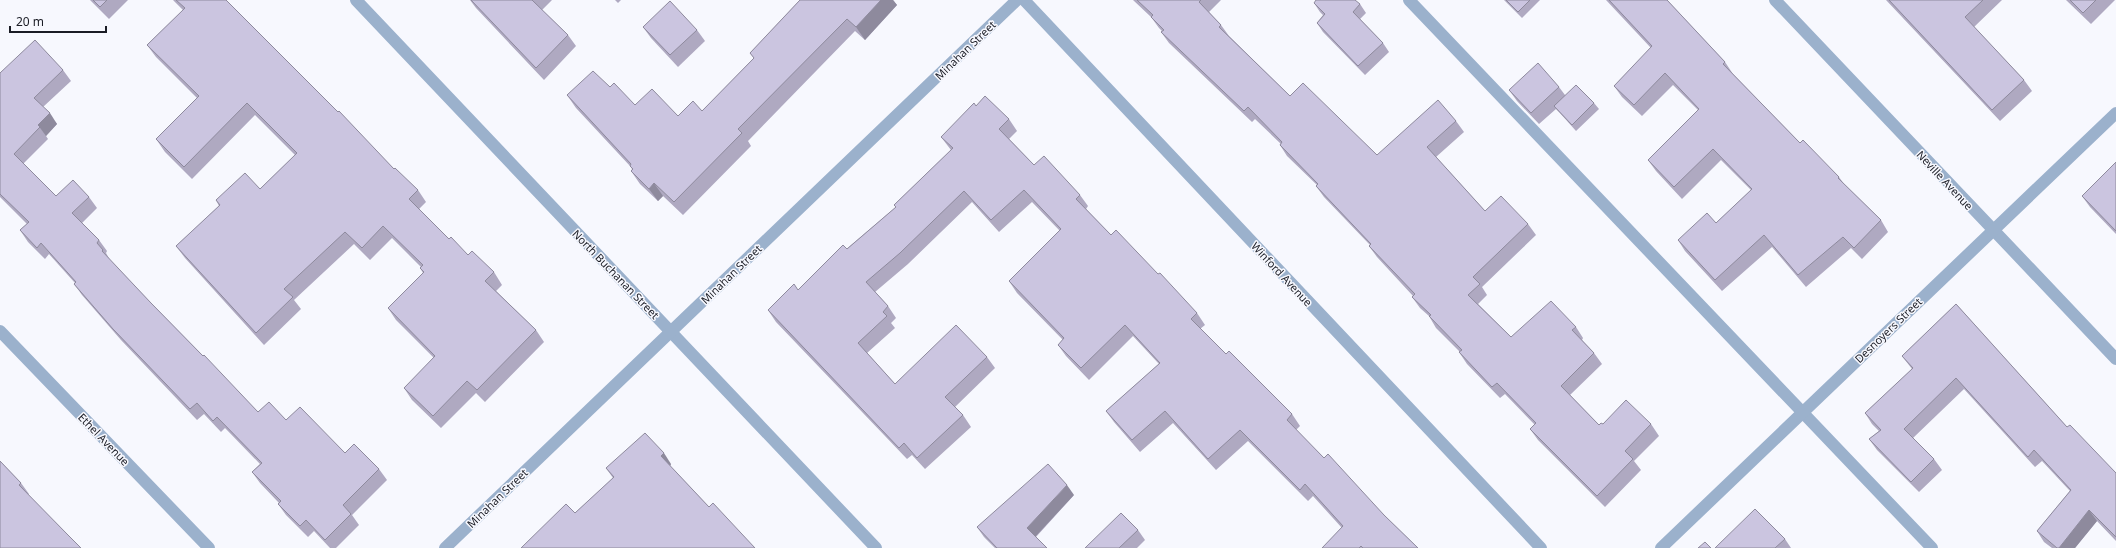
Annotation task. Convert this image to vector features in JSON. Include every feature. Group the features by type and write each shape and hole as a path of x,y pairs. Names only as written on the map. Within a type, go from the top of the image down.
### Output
{"street":[{"name":"North Buchanan Street","path":"356,0 672,331 876,548"},
{"name":"Minahan Street","path":"445,548 1017,0"},
{"name":"Winford Avenue","path":"1024,0 1540,548"},
{"path":"1409,0 1932,548"},
{"name":"Neville Avenue","path":"1775,0 2116,359"},
{"name":"Desnoyers Street","path":"1660,548 2116,113"},
{"name":"Ethel Avenue","path":"0,331 209,548"}],"building":[{"path":"93,0 107,0 100,7"},
{"path":"176,0 226,0 338,112 339,111 394,169 395,168 418,190 409,199 449,239 451,237 468,255 472,251 494,272 485,281 536,330 477,390 467,381 433,416 404,388 435,356 388,308 424,272 420,268 423,265 383,226 362,248 345,232 284,289 293,297 256,333 176,246 220,205 216,200 245,173 260,189 297,153 247,103 184,167 156,139 199,96 147,45 185,8"},
{"path":"471,0 532,0 568,35 536,68"},
{"path":"800,0 881,0 856,27 847,19 738,129 742,133 674,202 654,183 649,189 631,171 633,169 630,166 631,164 567,95 593,71 610,87 614,83 635,105 652,89 678,116 693,101 702,111 754,58 750,53"},
{"path":"1137,0 1201,0 1199,2 1221,25 1219,27 1290,96 1303,83 1377,155 1438,100 1456,121 1427,147 1485,211 1501,196 1528,224 1473,277 1480,284 1468,295 1511,337 1551,301 1576,327 1572,330 1594,353 1561,386 1599,425 1601,423 1603,424 1626,400 1651,424 1625,451 1633,459 1597,496 1530,429 1536,423 1497,383 1492,387 1459,352 1462,350 1429,316 1431,315 1412,297 1415,294 1369,246 1371,244 1316,186 1318,184 1280,145 1282,142 1248,107 1244,111 1161,32 1164,30 1151,17 1153,15"},
{"path":"1316,0 1355,0 1360,4 1353,12 1383,43 1358,66 1317,23 1325,14 1314,3"},
{"path":"1506,0 1530,0 1518,12"},
{"path":"1609,0 1667,0 1725,62 1723,64 1800,143 1803,140 1839,177 1838,178 1881,220 1854,248 1843,237 1798,275 1764,235 1715,280 1678,240 1707,213 1716,223 1752,189 1713,149 1674,187 1648,160 1699,109 1665,73 1634,105 1614,86 1652,46"},
{"path":"1889,0 1983,0 1965,17 2024,80 1992,110"},
{"path":"2070,0 2096,0 2083,13"},
{"path":"670,1 697,30 670,55 643,27"},
{"path":"35,40 63,70 34,98 50,113 38,125 40,127 14,154 56,196 73,180 89,197 72,213 99,240 97,243 103,250 102,251 258,412 269,402 286,420 300,407 345,453 354,444 379,469 343,505 351,514 325,540 306,520 300,526 278,504 281,501 252,472 262,463 217,417 213,421 197,403 190,409 113,329 74,284 76,282 41,243 37,248 20,230 29,222 0,194 0,73"},
{"path":"1538,63 1559,87 1531,113 1509,90"},
{"path":"1576,85 1594,103 1572,125 1554,106"},
{"path":"985,96 1009,119 999,129 1034,165 1044,156 1080,195 1076,199 1111,235 1116,230 1158,274 1160,273 1197,313 1191,319 1226,354 1229,351 1292,414 1287,420 1324,458 1328,454 1384,515 1418,548 1363,548 1361,546 1359,548 1322,548 1343,526 1305,484 1300,490 1240,430 1208,459 1165,411 1132,440 1106,411 1160,363 1125,325 1081,368 1058,345 1064,338 1009,281 1061,229 1024,190 991,220 964,191 900,253 866,282 888,306 883,312 887,316 858,343 895,384 956,325 987,357 945,397 963,415 917,458 904,443 899,448 768,310 794,284 798,290 843,245 847,249 896,207 894,205 953,148 941,137 974,103 976,106"},
{"path":"2116,162 2116,231 2082,196"},
{"path":"1956,304 2067,427 2070,425 2116,473 2116,537 2089,510 2059,548 2057,548 2037,531 2071,490 2034,450 2028,457 1956,378 1904,429 1934,459 1911,482 1869,439 1881,430 1865,413 1913,368 1902,356"},
{"path":"645,433 664,453 661,456 709,507 713,503 755,548 521,548 566,504 575,513 614,477 606,468"},
{"path":"0,461 21,483 19,485 81,548 0,548"},
{"path":"1048,464 1067,485 1027,528 1047,548 997,548 977,527"},
{"path":"1755,509 1785,539 1775,548 1715,548"},
{"path":"1121,513 1138,530 1119,548 1085,548"},
{"path":"1705,542 1711,548 1698,548"}]}
